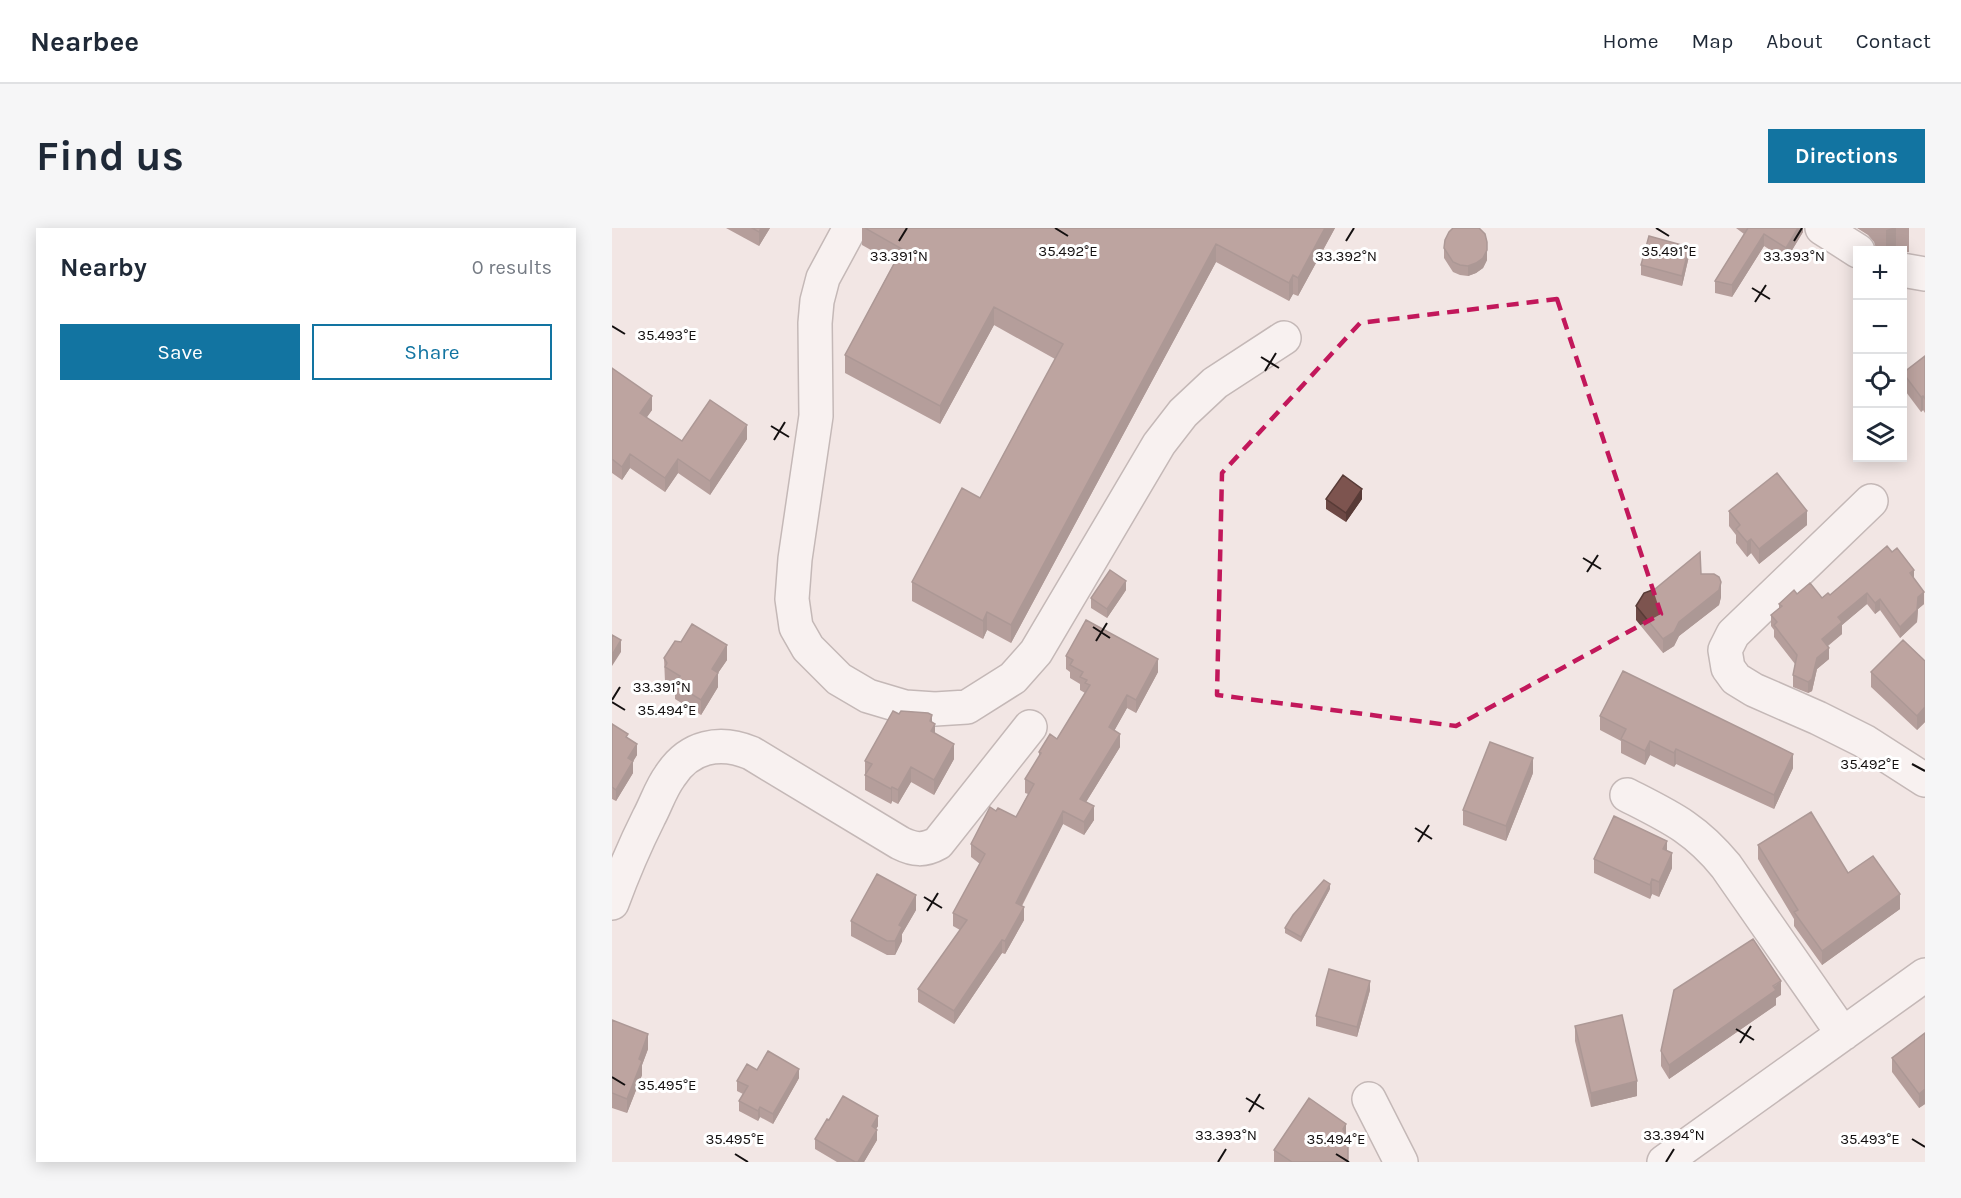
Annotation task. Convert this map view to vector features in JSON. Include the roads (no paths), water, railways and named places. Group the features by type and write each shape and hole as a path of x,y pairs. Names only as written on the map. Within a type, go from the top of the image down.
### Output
{"street":[{"path":"850,228 823,278 817,301 815,323 816,416 795,559 792,599 796,627 808,648 822,664 839,679 868,696 904,707 934,709 967,707 1013,678 1036,652 1160,444 1183,414 1215,383 1284,338"},
{"path":"1821,228 1853,248"},
{"path":"1907,271 1925,274"},
{"path":"1871,501 1733,634 1725,650 1728,668 1736,679 1754,690 1864,741 1925,780"},
{"path":"612,903 627,862 670,776 682,762 694,753 728,745 745,750 900,843 910,848 921,849 938,843 1030,727"},
{"path":"1628,795 1686,826 1708,844 1726,866 1843,1034"},
{"path":"1664,1162 1925,975"},
{"path":"1369,1099 1401,1162"}]}
